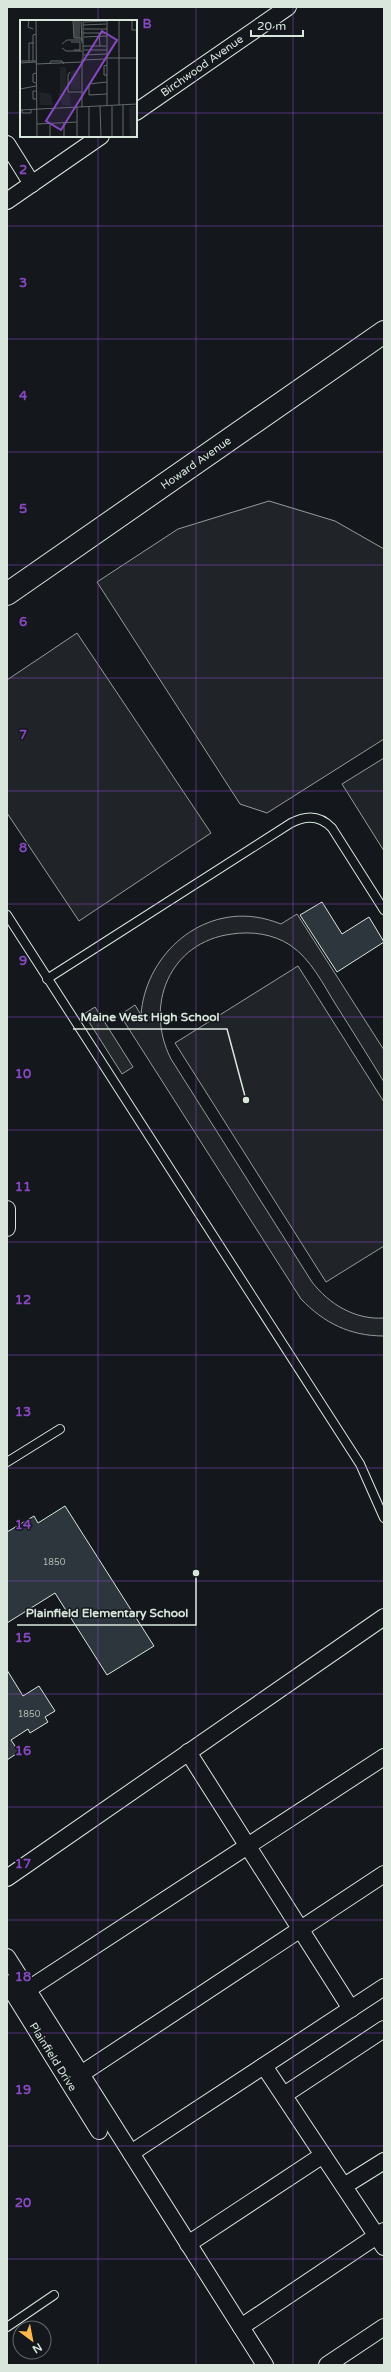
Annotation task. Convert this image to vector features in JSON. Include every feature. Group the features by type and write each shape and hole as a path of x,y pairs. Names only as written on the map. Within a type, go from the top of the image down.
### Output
{"street":[{"name":"Birchwood Avenue","path":"137,111 281,9"},
{"path":"7,201 100,137"},
{"path":"7,144 32,184"},
{"name":"Howard Avenue","path":"7,594 384,332"},
{"path":"7,1209 8,1227"},
{"path":"7,1878 384,1617"},
{"path":"188,1752 350,2009"},
{"path":"28,1990 384,1757"},
{"path":"81,2074 384,1874"},
{"path":"7,1957 265,2365"},
{"name":"Plainfield Drive","path":"7,1983 99,2131"},
{"path":"131,2153 384,1987"},
{"path":"284,2095 384,2029"},
{"path":"241,2327 382,2238 344,2186 264,2066"},
{"path":"188,2244 324,2155"},
{"path":"344,2186 384,2161"},
{"path":"327,2365 384,2327"}],"lane":[{"path":"47,980 291,824 307,817 322,820 332,828 384,910"},
{"path":"7,915 47,980 360,1464 384,1518"},
{"path":"7,1462 60,1429"},
{"path":"7,2327 54,2295"}],"shaded area":[{"path":"269,501 335,521 384,549 384,739 267,813 240,804 97,582 178,529"},
{"path":"77,633 211,833 79,921 7,813 7,680"},
{"path":"384,758 384,851 342,784"},
{"path":"297,914 384,1050 384,1082 321,980 304,957 283,941 262,934 240,933 210,939 192,949 178,963 168,980 162,998 160,1018 163,1039 171,1059 312,1282 326,1297 344,1309 363,1316 384,1318 384,1336 360,1334 349,1331 319,1315 301,1299 120,1015 135,1005 141,1015 145,994 152,975 163,957 177,942 194,929 213,921 233,917 258,917 281,924"},
{"path":"298,966 384,1102 384,1246 326,1282 175,1043"},
{"path":"95,1007 133,1067 122,1074 84,1014"}],"building":[{"path":"322,902 342,934 369,917 384,942 337,972 300,915"},
{"path":"65,1506 154,1646 107,1675 55,1593 7,1623 7,1532 34,1516 38,1523"},
{"path":"7,1670 23,1696 39,1686 55,1711 45,1717 48,1722 30,1733 28,1729 11,1740 19,1752 7,1760"}],"place":[{"name":"Maine West High School","path":"246,1100"},
{"name":"Plainfield Elementary School","path":"196,1573"}]}
